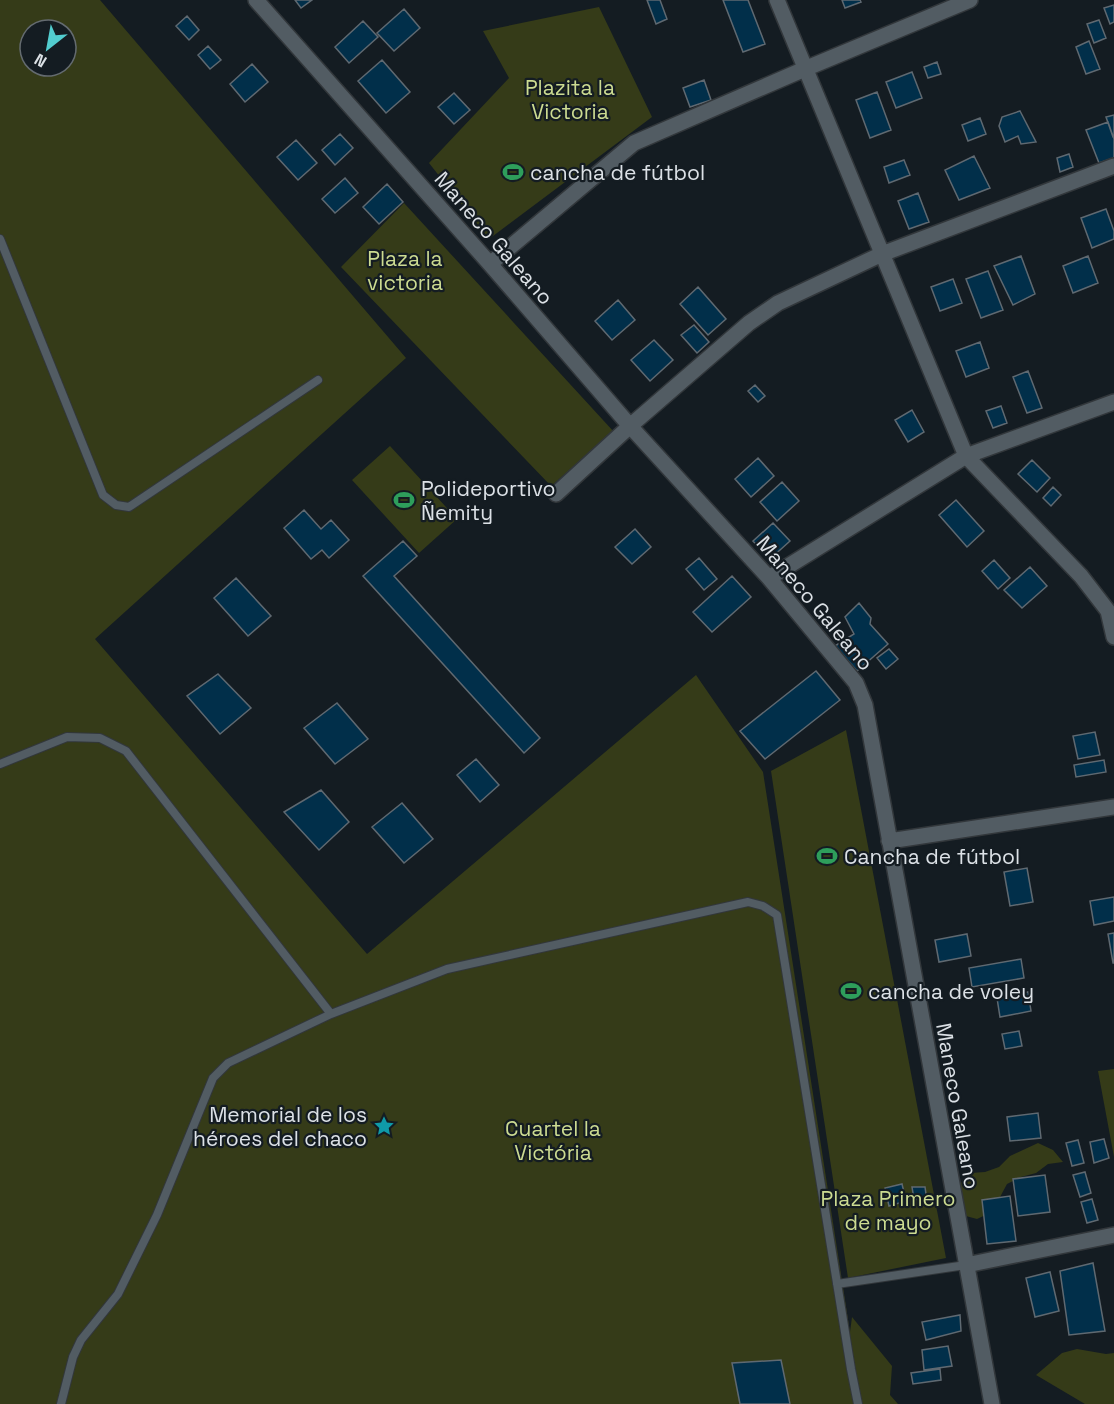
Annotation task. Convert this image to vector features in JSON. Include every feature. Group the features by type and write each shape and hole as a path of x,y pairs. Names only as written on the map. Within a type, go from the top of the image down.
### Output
{"street":[{"name":"Maneco Galeano","path":"256,0 630,426 770,578 856,683 865,705 992,1404"},
{"path":"777,0 966,456 1111,610 1114,637"},
{"path":"490,264 634,143 970,0"},
{"path":"556,494 630,426 749,323 778,303 882,254 1114,166"},
{"path":"770,578 966,456 1114,402"},
{"path":"889,842 1114,807"},
{"path":"966,1264 1114,1234"}],"lane":[{"path":"0,239 104,495 116,505 129,507 318,380"},
{"path":"0,764 66,737 100,738 126,751 331,1014"},
{"path":"61,1404 73,1357 81,1340 118,1294 157,1215 213,1078 228,1062 331,1014 447,969 748,902 763,906 777,915 858,1404"},
{"path":"837,1284 966,1264"}],"green space":[{"name":"Cuartel la Victória","path":"0,0 100,0 406,358 95,639 367,954 696,675 763,772 850,1332 852,1317 892,1366 890,1395 898,1404 0,1404"},
{"name":"Plazita la Victoria","path":"599,7 652,117 489,239 429,163 509,78 483,31"},
{"name":"Plaza la victoria","path":"404,203 614,432 551,486 341,267"},
{"name":"Polideportivo Ñemity","path":"390,446 457,519 419,553 352,480"},
{"name":"Plaza Primero de mayo","path":"846,730 946,1258 848,1278 771,771"},
{"path":"1114,1069 1114,1157 1098,1071"},
{"path":"1038,1143 1053,1150 1063,1162 1048,1164 1036,1173 1007,1184 992,1212 977,1219 962,1215 959,1185 970,1173 985,1172 999,1167 1010,1156"},
{"path":"1077,1349 1106,1354 1114,1353 1114,1404 1085,1404 1036,1375 1062,1353"}],"building":[{"path":"295,0 312,0 301,8"},
{"path":"647,0 660,0 667,19 656,24"},
{"path":"723,0 748,0 765,44 743,52"},
{"path":"842,0 860,0 861,2 845,8"},
{"path":"1114,5 1114,22 1110,24 1104,8"},
{"path":"404,9 420,28 394,51 377,33"},
{"path":"187,16 199,30 189,40 176,26"},
{"path":"1099,20 1106,38 1094,43 1087,24"},
{"path":"363,21 378,37 349,63 335,47"},
{"path":"1089,41 1100,69 1086,74 1076,47"},
{"path":"208,46 221,60 210,69 198,55"},
{"path":"382,60 410,92 386,113 358,81"},
{"path":"937,62 941,74 928,78 924,67"},
{"path":"252,64 268,82 245,102 230,84"},
{"path":"912,72 922,98 896,108 886,82"},
{"path":"704,80 711,100 690,107 683,88"},
{"path":"877,92 891,130 870,138 856,100"},
{"path":"454,93 470,110 454,124 438,107"},
{"path":"1020,111 1036,142 1021,144 1018,136 1005,142 999,126 1002,117"},
{"path":"1114,115 1114,137 1113,137 1106,117"},
{"path":"980,118 986,134 968,141 962,125"},
{"path":"1108,122 1114,139 1114,158 1099,163 1086,130"},
{"path":"340,134 353,148 335,165 322,150"},
{"path":"296,140 317,163 298,180 277,157"},
{"path":"1069,154 1073,167 1060,172 1057,158"},
{"path":"974,156 990,188 959,200 945,170"},
{"path":"904,160 910,175 889,183 884,167"},
{"path":"345,178 358,193 335,213 322,199"},
{"path":"387,184 403,202 379,224 363,207"},
{"path":"918,193 929,222 909,229 898,201"},
{"path":"1106,209 1114,231 1114,239 1092,248 1081,218"},
{"path":"1021,256 1035,294 1013,305 994,266"},
{"path":"1088,256 1098,283 1073,293 1063,266"},
{"path":"988,271 1003,310 981,318 966,279"},
{"path":"953,279 962,303 940,311 931,287"},
{"path":"698,287 726,319 708,335 680,304"},
{"path":"618,300 635,320 612,340 595,321"},
{"path":"694,325 709,342 697,353 681,335"},
{"path":"654,340 673,360 650,381 631,360"},
{"path":"980,342 989,368 966,377 956,351"},
{"path":"1028,371 1042,408 1027,413 1013,377"},
{"path":"755,385 765,396 758,402 748,391"},
{"path":"1001,406 1007,423 993,428 986,411"},
{"path":"912,410 924,432 908,442 895,420"},
{"path":"758,458 774,476 751,497 735,479"},
{"path":"1032,460 1050,478 1037,492 1018,474"},
{"path":"782,482 799,501 777,521 760,502"},
{"path":"1053,487 1061,495 1051,506 1043,498"},
{"path":"956,500 984,531 967,547 939,515"},
{"path":"304,510 321,529 331,520 349,540 329,558 322,550 311,559 284,528"},
{"path":"773,523 790,541 770,559 753,541"},
{"path":"635,529 651,547 632,564 615,547"},
{"path":"403,541 417,556 394,576 540,738 524,753 363,576"},
{"path":"699,558 717,579 704,590 686,569"},
{"path":"994,560 1010,578 998,589 982,571"},
{"path":"1030,567 1047,586 1022,608 1004,590"},
{"path":"732,576 751,597 712,632 693,612"},
{"path":"236,578 271,616 248,636 214,598"},
{"path":"859,603 871,618 870,624 888,644 857,671 835,646 854,634 845,617"},
{"path":"889,649 898,659 886,669 877,658"},
{"path":"816,671 840,700 765,759 740,731"},
{"path":"218,674 251,708 220,734 187,696"},
{"path":"337,703 368,739 335,764 304,728"},
{"path":"1095,732 1100,755 1078,759 1073,736"},
{"path":"476,759 499,785 480,802 457,775"},
{"path":"1104,760 1106,772 1076,777 1074,765"},
{"path":"321,790 349,822 319,850 284,812"},
{"path":"402,803 433,839 404,863 372,827"},
{"path":"1027,868 1033,902 1010,906 1004,872"},
{"path":"1114,897 1114,921 1094,925 1090,901"},
{"path":"1114,933 1114,963 1113,963 1108,934"},
{"path":"967,934 971,956 939,962 935,940"},
{"path":"1021,959 1024,978 972,987 969,968"},
{"path":"1028,992 1031,1011 1000,1017 997,998"},
{"path":"1019,1031 1022,1046 1005,1049 1002,1034"},
{"path":"1038,1113 1041,1138 1010,1141 1007,1117"},
{"path":"1104,1139 1109,1158 1094,1163 1090,1142"},
{"path":"1078,1140 1084,1163 1072,1166 1066,1143"},
{"path":"1085,1172 1091,1193 1080,1197 1073,1175"},
{"path":"1045,1175 1050,1212 1018,1216 1013,1179"},
{"path":"902,1184 906,1201 889,1206 885,1188"},
{"path":"912,1187 925,1187 927,1201 914,1199"},
{"path":"1010,1196 1016,1241 987,1244 982,1200"},
{"path":"1092,1199 1098,1220 1087,1223 1081,1202"},
{"path":"1093,1263 1105,1331 1069,1335 1060,1271"},
{"path":"1050,1272 1059,1311 1035,1317 1026,1278"},
{"path":"960,1315 961,1331 926,1340 922,1322"},
{"path":"948,1346 952,1366 924,1370 922,1350"},
{"path":"781,1360 790,1404 740,1404 732,1363"},
{"path":"940,1369 941,1380 913,1384 911,1373"}],"place":[{"name":"cancha de fútbol","path":"513,172"},
{"name":"Polideportivo Ñemity","path":"404,500"},
{"name":"Cancha de fútbol","path":"827,856"},
{"name":"cancha de voley","path":"851,991"},
{"name":"Memorial de los héroes del chaco","path":"384,1126"}]}
